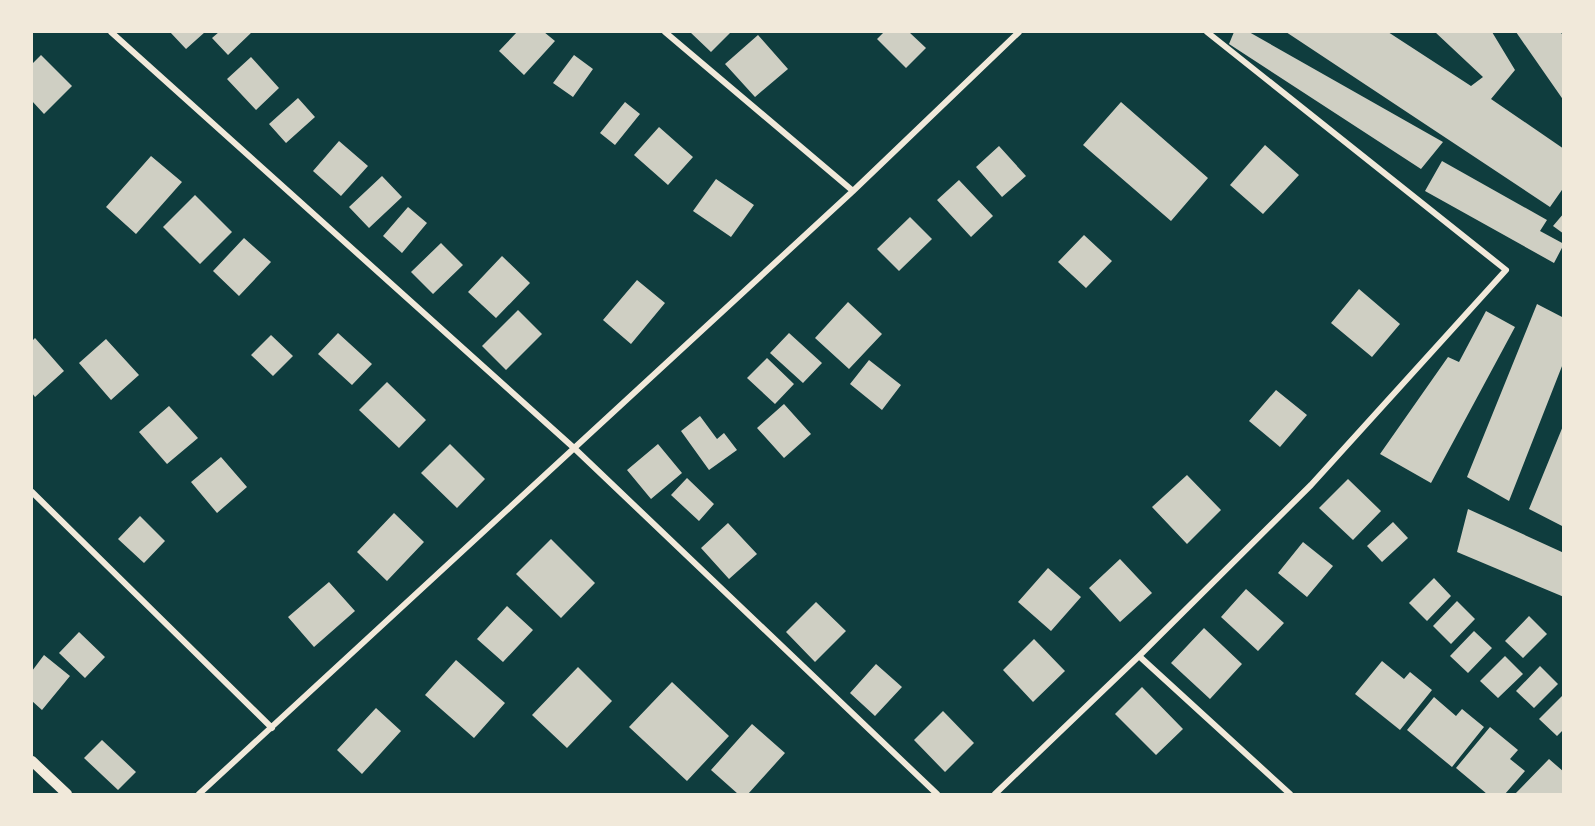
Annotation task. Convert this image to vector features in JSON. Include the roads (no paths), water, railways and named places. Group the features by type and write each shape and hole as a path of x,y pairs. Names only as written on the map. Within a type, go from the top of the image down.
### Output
{"street":[{"path":"111,32 574,448 937,795"},
{"path":"665,32 853,191"},
{"path":"199,795 853,191 1019,32"},
{"path":"995,795 1311,485 1506,270 1207,32"},
{"path":"32,492 272,728"},
{"path":"1139,656 1290,795"},
{"path":"32,761 67,795"}]}
